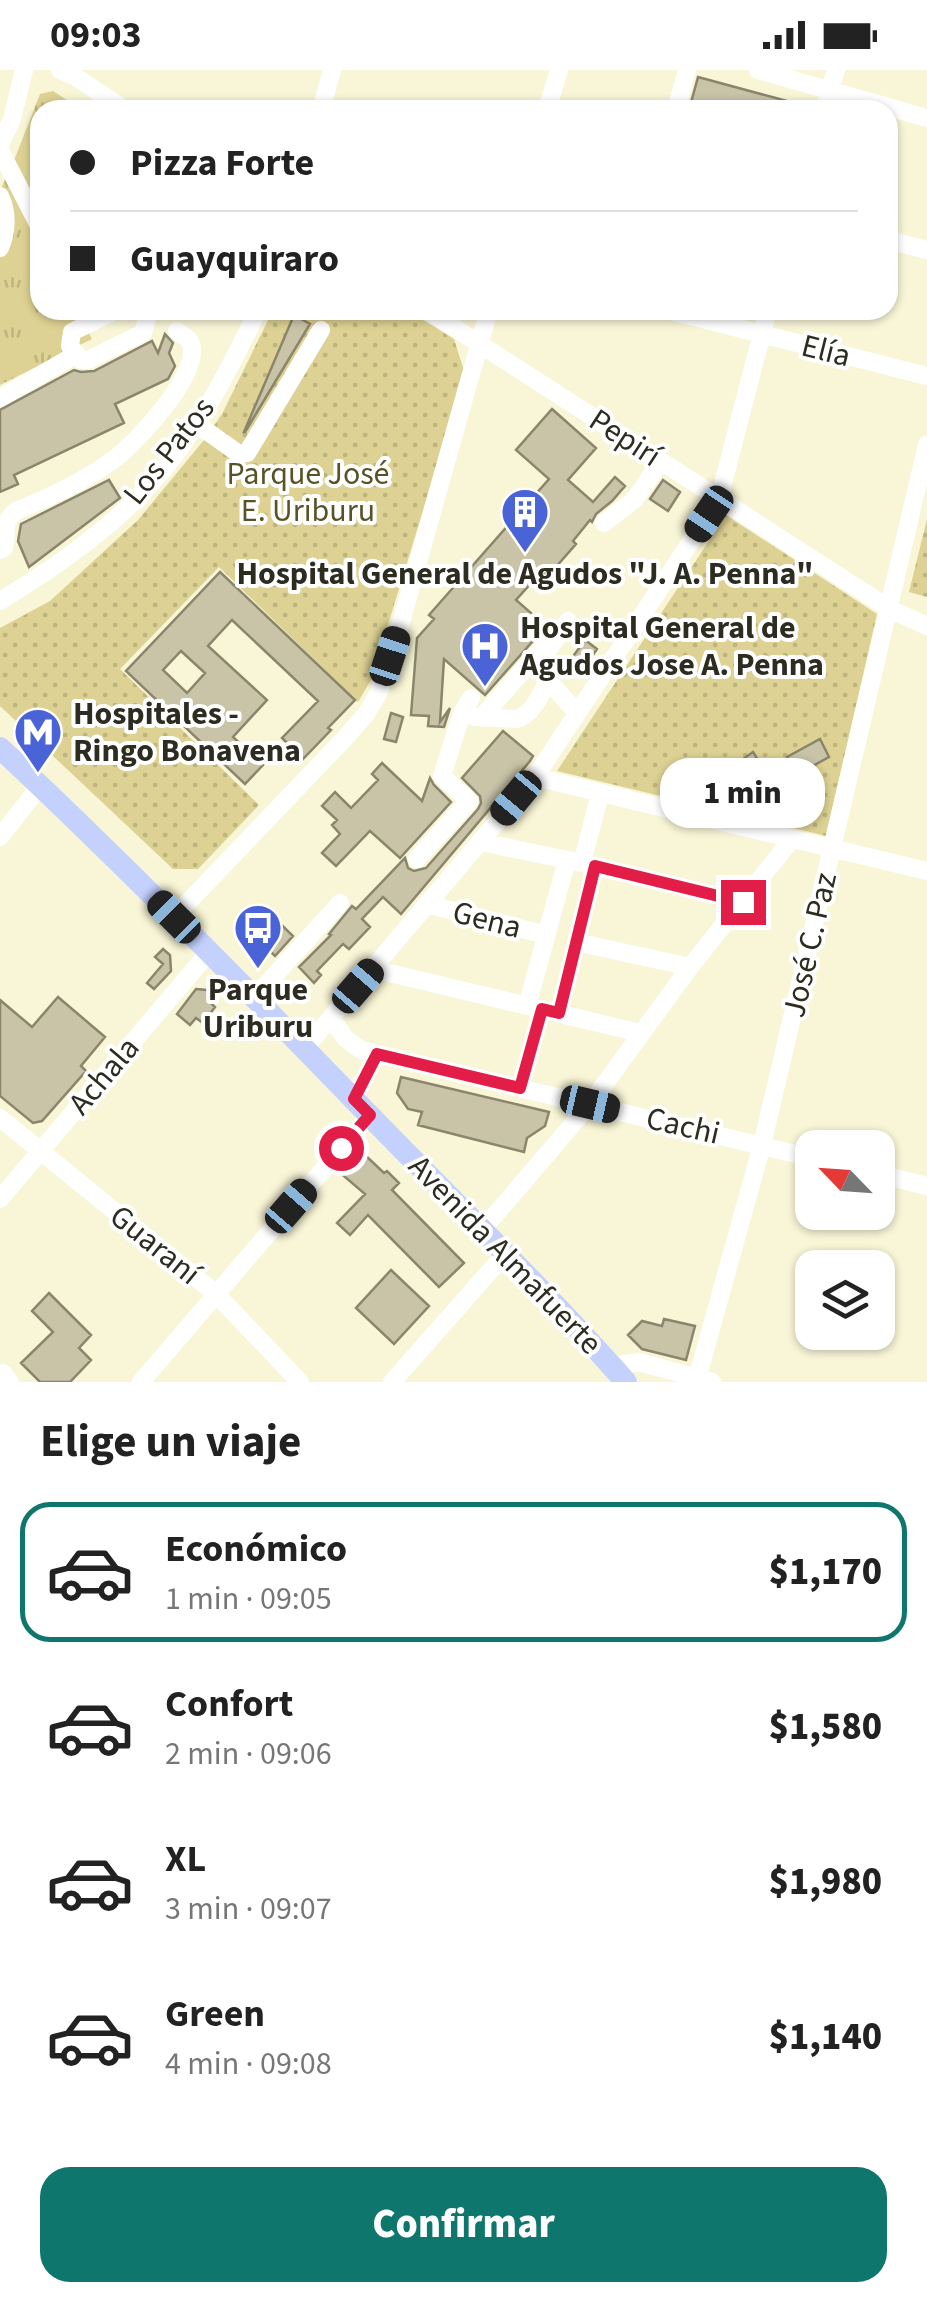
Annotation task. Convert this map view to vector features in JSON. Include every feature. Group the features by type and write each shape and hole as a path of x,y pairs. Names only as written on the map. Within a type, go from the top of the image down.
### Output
{"main road":[{"name":"Avenida Almafuerte","path":"0,748 306,1048 619,1374"}],"street":[{"path":"24,70 0,148 30,208"},
{"path":"324,100 332,70"},
{"path":"551,100 559,70"},
{"path":"679,100 687,70"},
{"path":"758,70 865,100"},
{"path":"827,100 836,70"},
{"path":"71,72 111,100"},
{"path":"898,110 927,118"},
{"path":"0,196 6,224 0,248"},
{"path":"898,243 927,250"},
{"path":"81,320 70,339 80,360 138,337 143,333 144,320"},
{"path":"0,550 6,540 8,518 117,458 156,420 180,386 191,361 192,346 189,340 156,320"},
{"name":"Los Patos","path":"0,601 82,546 128,507 163,470 197,424 253,320"},
{"name":"Pepirí","path":"442,320 890,609 927,626"},
{"path":"174,917 346,738 379,692 486,320"},
{"name":"Elía","path":"705,320 927,376"},
{"path":"306,1048 534,777 719,499 766,320"},
{"path":"197,424 239,454 247,453 321,330"},
{"path":"0,398 75,355"},
{"name":"José C. Paz","path":"701,1381 762,1145 927,446"},
{"path":"604,522 634,499 661,461"},
{"path":"482,716 562,628 540,670 581,706"},
{"path":"460,720 523,717 548,681"},
{"path":"418,859 469,801 442,776 470,698"},
{"path":"534,777 927,872"},
{"path":"0,837 40,786"},
{"path":"543,1009 546,935 581,863 600,794"},
{"path":"483,1229 590,1104 640,1033 792,839"},
{"path":"480,842 743,902"},
{"path":"520,1088 543,1009 576,942 581,863"},
{"path":"255,997 340,903"},
{"name":"Gena","path":"428,904 546,935"},
{"path":"576,942 690,968"},
{"name":"Achala","path":"0,1199 209,952"},
{"path":"373,969 640,1033"},
{"name":"Cachi","path":"331,1018 352,1044 377,1054 795,1154"},
{"path":"141,1382 216,1294 362,1107 377,1054"},
{"name":"Guaraní","path":"0,1118 216,1294 300,1382"},
{"path":"895,1178 927,1186"},
{"path":"392,1382 506,1253"},
{"path":"619,1374 638,1362 701,1381"}],"green space":[{"path":"53,91 67,100 38,100 40,94"},
{"path":"30,120 30,196 13,163"},
{"path":"6,177 30,221 30,320 82,320 92,339 0,385 0,191"},
{"name":"Parque José E. Uriburu","path":"268,320 423,320 454,339 465,374 371,680 358,702 219,567 120,669 259,805 198,869 173,869 0,706 0,628 50,601 138,520 222,414"},
{"path":"726,515 877,614 826,836 557,771"},
{"path":"927,519 927,597 909,592"}],"building":[{"path":"698,77 783,100 692,100"},
{"path":"292,320 310,324 245,432"},
{"path":"165,334 173,343 169,353 175,366 168,379 115,404 124,423 14,475 18,484 0,492 0,410 74,370 94,371 152,341 158,353"},
{"name":"Hospital General de Agudos \"J. A. Penna\"","path":"552,409 596,448 568,480 593,502 615,477 625,486 590,520 573,541 576,544 540,585 534,580 516,600 548,628 546,631 485,695 444,659 440,722 450,708 444,727 428,726 429,716 411,715 417,638 434,619 429,615 549,479 516,450"},
{"path":"109,480 120,498 29,567 18,541 21,524"},
{"path":"663,480 680,492 668,511 650,499"},
{"path":"220,572 355,700 303,759 282,738 318,701 232,620 208,646 267,700 233,737 263,765 245,784 126,671","holes":["181,651 205,673 187,693 163,670"]},
{"path":"585,640 597,649 579,675 566,666"},
{"path":"391,713 403,717 396,742 384,739"},
{"path":"503,731 533,756 530,761 401,914 383,897 362,919 370,927 349,949 343,944 317,971 321,975 314,983 299,967 331,935 352,906 356,909 405,858 408,868 414,871 426,868 478,809 480,796 462,778"},
{"path":"820,739 829,757 796,775 787,757"},
{"path":"753,752 776,789 762,798 739,762"},
{"path":"382,763 422,801 430,778 451,802 400,858 370,831 336,866 322,853 340,834 332,825 337,820 322,806 335,792 351,808 378,780 372,774"},
{"path":"263,907 293,936 275,956 245,927"},
{"path":"163,949 170,955 171,971 154,989 147,983 163,964 155,957"},
{"path":"196,989 215,996 210,1002 215,1007 203,1023 196,1018 190,1025 177,1014"},
{"path":"58,997 105,1037 81,1066 86,1071 42,1121 33,1123 0,1096 0,1000 32,1027"},
{"path":"401,1077 549,1112 545,1126 527,1138 524,1152 418,1125 422,1112 408,1109 397,1093"},
{"path":"353,1155 365,1155 384,1173 387,1171 399,1183 392,1190 464,1263 439,1287 368,1215 350,1235 337,1223 365,1194 338,1171"},
{"path":"391,1270 429,1306 394,1344 356,1308"},
{"path":"49,1293 91,1335 79,1348 91,1360 70,1382 40,1382 21,1363 53,1332 32,1311"},
{"path":"664,1319 695,1326 686,1360 642,1349 628,1335 642,1321 662,1326"}],"place":[{"name":"Hospital General de Agudos \"J. A. Penna\"","path":"525,554"},
{"name":"Hospital General de Agudos Jose A. Penna","path":"485,688"},
{"name":"Hospitales - Ringo Bonavena","path":"38,774"},
{"name":"Parque Uriburu","path":"258,970"}],"route":[{"path":"341,1148 370,1115 354,1099 377,1054 520,1088 542,1009 559,1013 595,866 743,902"}]}
